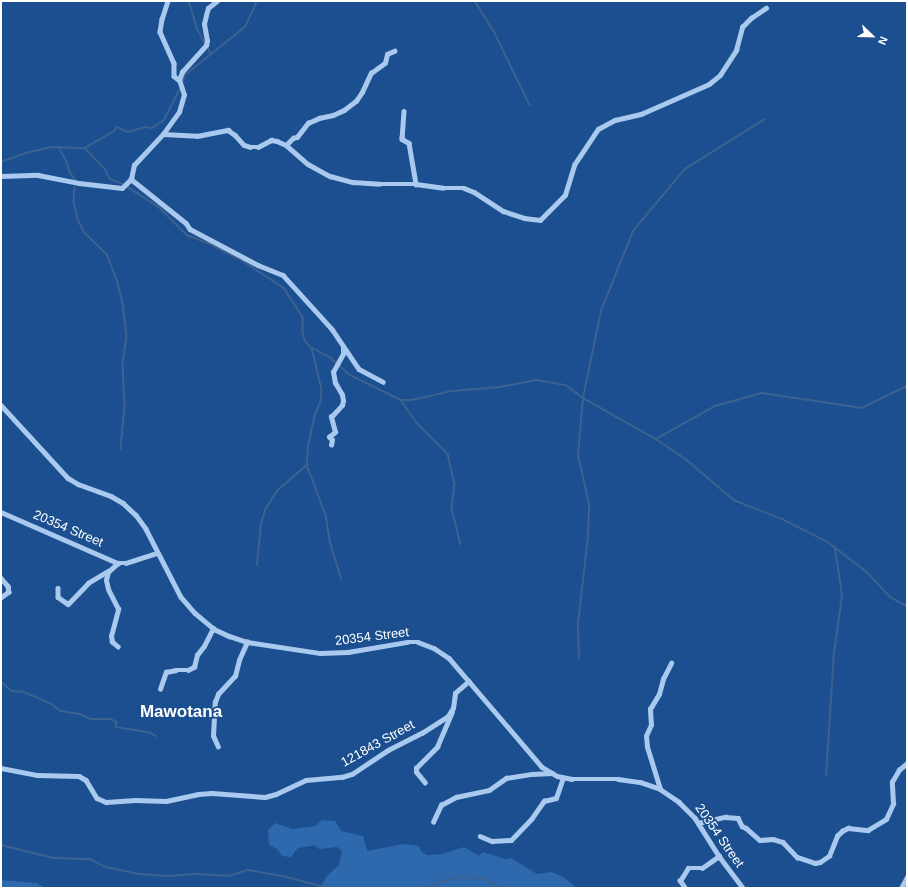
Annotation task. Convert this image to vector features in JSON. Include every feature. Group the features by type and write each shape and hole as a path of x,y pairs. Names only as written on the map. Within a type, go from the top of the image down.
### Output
{"street":[{"path":"168,1 162,19 160,32 174,63 174,76 181,84"},
{"path":"1,176 38,175 108,188 125,186 131,179 134,165 163,134 179,112 184,95 181,84 182,72 206,45 207,41 204,24 206,15 208,8 217,1"},
{"path":"163,134 198,136 225,130 235,135 241,143 246,146 258,147 271,140 286,145 308,164 330,176 352,182 416,184 468,189 503,211 524,218 540,220 565,195 574,165 598,129 615,120 641,114 709,84 720,75 736,50 742,27 751,18 766,8"},
{"path":"286,145 293,138 296,138 302,128 308,123 344,110 356,101 375,68 385,63 387,54 394,51"},
{"path":"404,111 402,137 409,143 416,184"},
{"path":"131,179 186,223 190,229 258,265 283,275 325,320 355,364 363,373 383,382"},
{"path":"331,444 332,440 329,437 335,432 330,417 340,409 343,401 342,395 335,383 333,372 343,354 343,346"},
{"name":"20354 Street","path":"1,405 68,478 78,484 111,496 132,511 143,525 184,602 213,628 229,636 247,642 326,653 348,652 402,642 418,642 428,645 442,652 533,757 552,773 564,778 587,780 626,780 640,782 660,789 686,808 698,823 742,888"},
{"name":"20354 Street","path":"1,512 118,562"},
{"path":"58,588 58,597 68,604 88,583 111,569 118,562 126,563 157,553"},
{"path":"111,569 107,576 106,584 118,609 111,636 112,642 118,647"},
{"path":"1,578 8,586 9,592 1,598"},
{"path":"160,689 166,672 188,670 194,667 198,654 213,628"},
{"path":"218,747 213,736 215,702 218,694 236,676 239,660 247,642"},
{"path":"660,789 647,747 646,736 650,725 650,709 657,699 663,679 671,663"},
{"path":"425,783 416,772 416,768 437,747 452,716 455,693 468,681"},
{"name":"121843 Street","path":"1,768 37,775 80,776 86,780 97,798 106,802 135,800 166,801 198,794 212,793 265,797 280,793 306,780 342,777 352,774 388,750 422,733 448,716 452,710"},
{"path":"698,823 725,817 738,818 742,826 760,840 774,839 783,842 797,857 815,863 820,862 829,856 836,836 842,831 848,828 868,830 886,819 893,804 892,782 899,770 907,763"},
{"path":"434,822 441,805 456,797 489,790 506,778 552,773"},
{"path":"480,836 492,840 511,840 532,818 544,801 556,798 564,778"},
{"path":"685,888 680,882 688,868 702,868 719,856"},
{"path":"901,888 907,877"}],"shaded area":[{"path":"322,820 335,821 341,831 363,836 367,851 404,844 419,846 421,851 427,855 443,854 464,847 479,856 483,852 505,859 511,858 537,874 552,872 565,878 576,888 319,888 328,875 339,865 342,851 337,847 319,849 314,845 298,848 291,857 282,856 277,849 269,845 268,830 275,823 293,829 315,826"},
{"path":"1,880 37,883 45,888 1,888"}],"waterway":[{"path":"189,1 197,28 205,43"},
{"path":"182,83 185,75 245,27 257,1"},
{"path":"475,1 494,31 530,105"},
{"path":"208,47 211,54"},
{"path":"1,162 26,153 52,147 85,148 113,132 117,127 128,132 145,127 152,128 164,120 180,88"},
{"path":"579,659 578,624 588,536 589,504 578,455 583,398 601,311 633,231 685,169 765,119"},
{"path":"59,147 67,162 70,172 76,181"},
{"path":"85,148 105,169 110,179 123,184 159,207 187,235 208,243 243,261 284,288 303,317 303,332 305,341 312,348 330,357 350,375 401,400 412,400 452,391 500,387 537,380 566,385 583,398 656,439 687,460 734,500 782,519 828,542 867,572 890,597 907,606"},
{"path":"75,187 74,202 78,219 84,232 107,254 118,283 123,303 127,336 123,365 125,405 121,450"},
{"path":"312,348 322,390 321,402 315,416 309,444 307,465 326,515 330,541 341,578"},
{"path":"656,439 715,406 762,393 862,408 907,386"},
{"path":"401,400 417,423 448,454 455,484 452,509 461,544"},
{"path":"257,565 261,524 265,510 277,491 307,465"},
{"path":"826,776 834,653 842,596 835,548"},
{"path":"1,683 12,691 24,692 52,704 61,711 80,714 91,719 111,719 117,722 116,727 149,732 156,736"},
{"path":"1,845 54,858 90,859 106,867 139,874 168,876 196,874 229,876 248,870 287,877 328,888"},
{"path":"427,888 443,881 464,877 483,879 501,888"}],"district":[{"name":"Mawotana","path":"181,712"}]}
